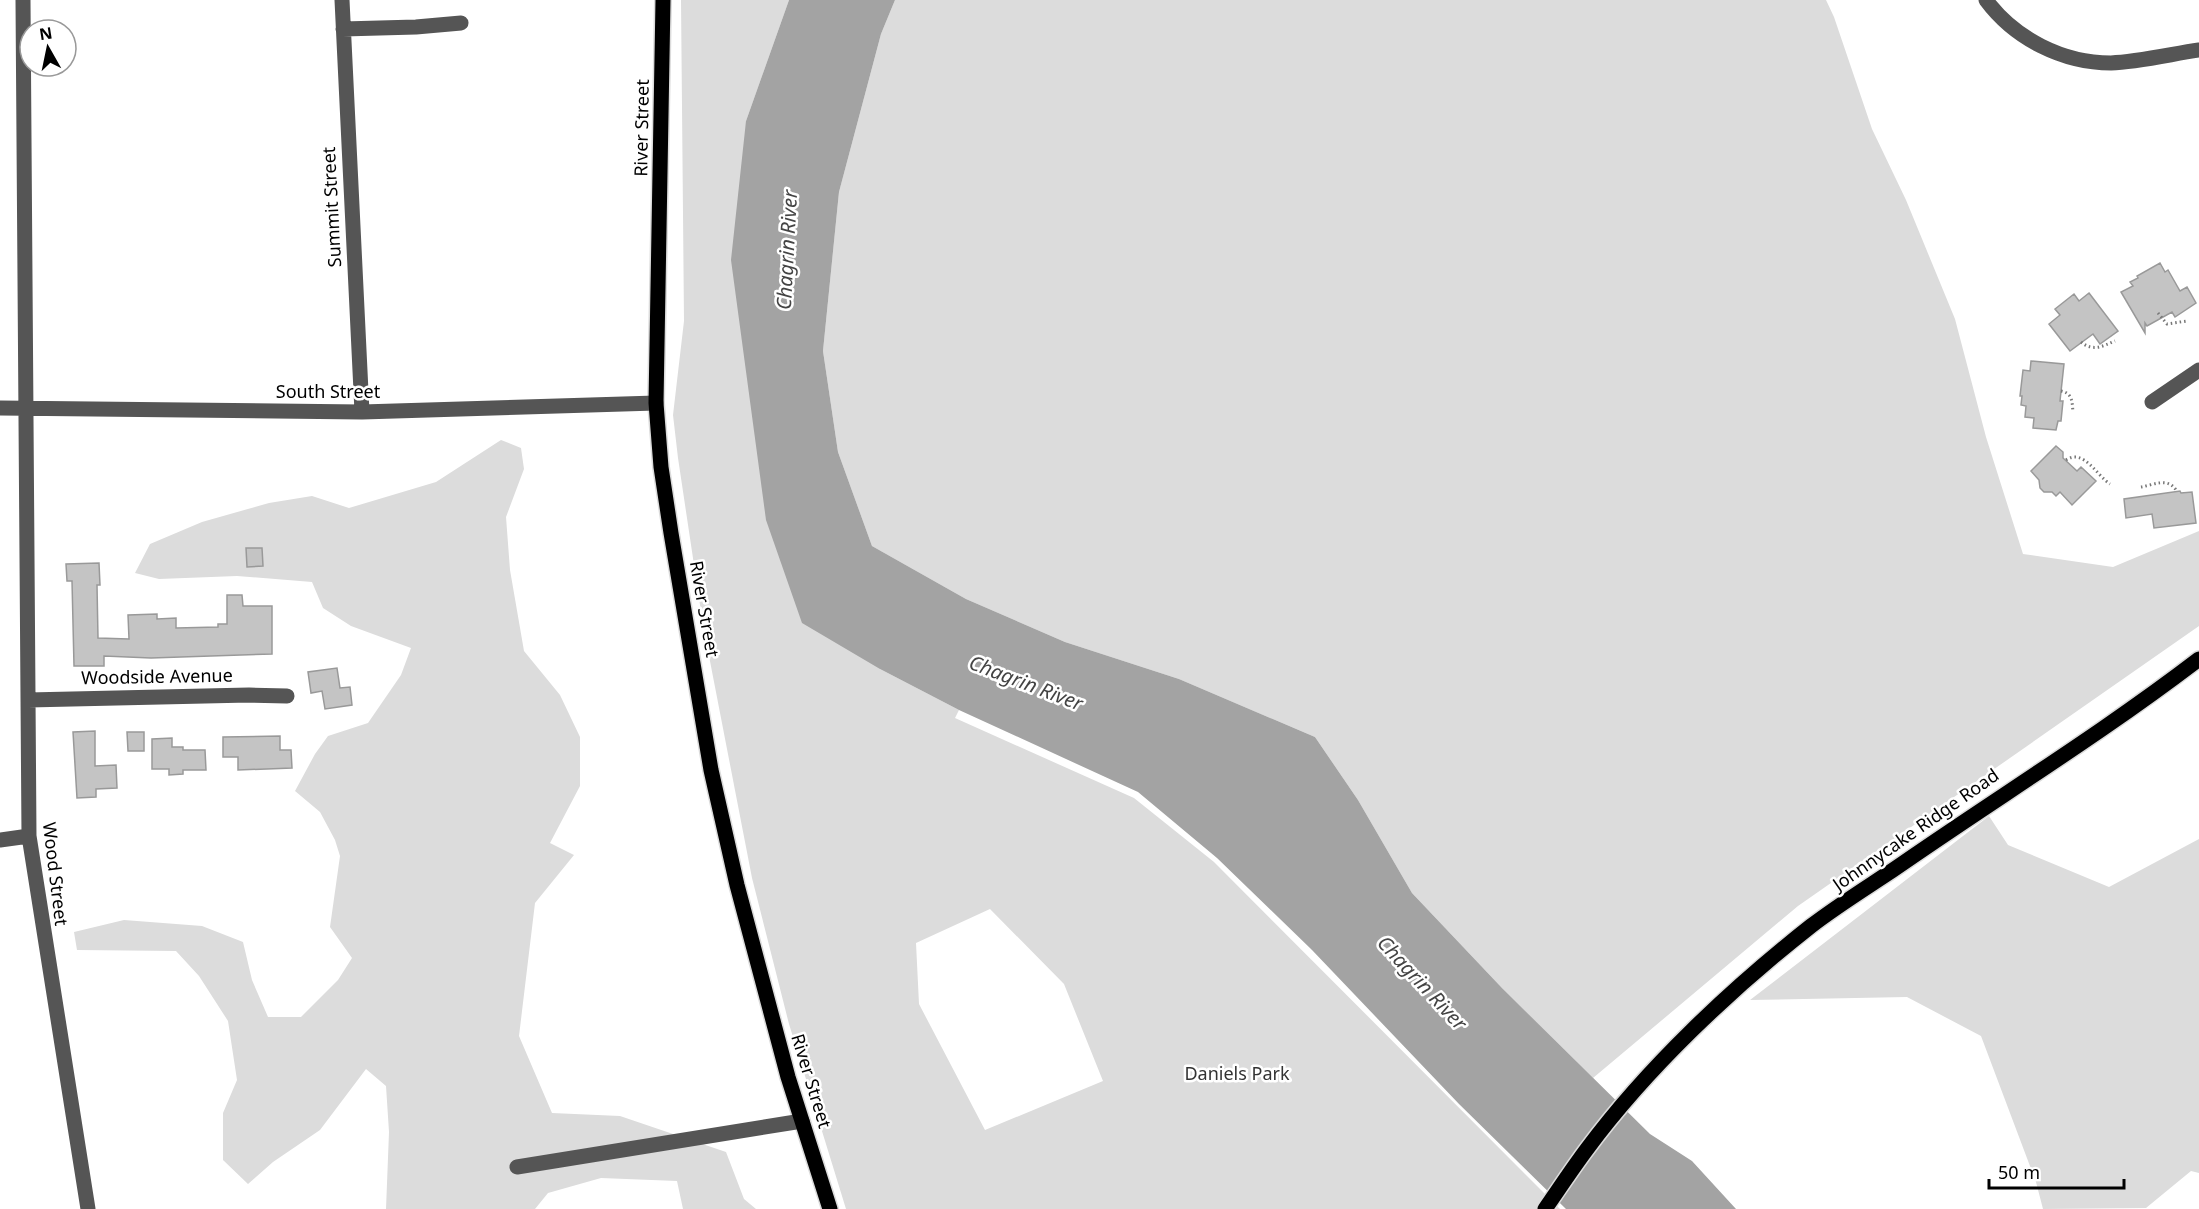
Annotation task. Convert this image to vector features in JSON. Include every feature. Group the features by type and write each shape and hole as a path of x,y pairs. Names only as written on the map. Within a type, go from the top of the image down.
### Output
{"main road":[{"name":"River Street","path":"663,0 656,403 661,467 711,770 737,887 785,1066 830,1209"},
{"name":"Johnnycake Ridge Road","path":"1545,1209 1588,1148 1670,1053 1735,990 1812,926 1998,797 2140,704 2199,659"}],"street":[{"name":"Wood Street","path":"23,0 28,836 88,1209"},
{"name":"Summit Street","path":"342,0 362,412"},
{"path":"1986,0 2015,31 2041,46 2074,59 2111,63 2199,50"},
{"path":"343,29 461,23"},
{"path":"2152,402 2199,370"},
{"name":"South Street","path":"0,408 362,412 656,403"},
{"name":"Woodside Avenue","path":"28,700 287,696"},
{"path":"0,840 28,836"},
{"path":"517,1167 802,1121"}],"path":[{"path":"2158,313 2167,324 2187,321"},
{"path":"2081,342 2095,348 2115,342"},
{"path":"2061,391 2071,398 2073,412"},
{"path":"2066,460 2074,457 2083,459 2099,477 2110,484"},
{"path":"2141,487 2167,483 2172,484 2176,490"}],"green space":[{"name":"Daniels Park","path":"681,0 789,0 746,121 880,669 959,710 955,718 1134,798 1214,862 1560,1209 846,1209 789,1024 752,878 703,625 673,415 684,321","holes":["990,909 1064,984 1103,1081 985,1130 919,1004 916,943"]},
{"path":"895,0 1826,0 1834,17 1872,129 1906,200 1955,319 1986,437 2023,554 2113,567 2199,531 2199,626 1798,906 1593,1078 1502,988 1412,893 1358,800 1315,737 1179,679 1065,642 966,599 872,546 838,452 823,351 839,192 881,34"},
{"path":"501,440 521,448 524,469 506,517 510,570 524,651 560,695 580,737 580,786 550,843 574,855 535,903 519,1036 552,1113 620,1116 726,1152 744,1199 756,1209 683,1209 677,1181 601,1178 548,1193 535,1209 386,1209 389,1132 386,1086 366,1069 320,1130 273,1162 248,1184 223,1160 223,1113 237,1080 228,1021 199,976 176,951 77,950 74,932 124,920 202,926 243,942 252,980 268,1017 301,1017 338,980 352,958 330,927 340,856 335,840 320,812 295,791 315,754 328,736 368,723 401,675 411,648 351,626 323,608 312,582 237,576 159,579 135,573 150,544 202,522 269,503 312,496 349,508 436,482"},
{"path":"1989,816 2008,845 2109,887 2199,839 2199,1173 2191,1171 2146,1208 2043,1209 2036,1182 1981,1036 1907,997 1750,1000"}],"water":[{"name":"Chagrin River","path":"789,0 895,0 881,34 839,192 823,351 838,452 872,546 966,599 1065,642 1179,679 1315,737 1358,800 1412,893 1502,988 1650,1134 1692,1161 1736,1209 1566,1209 1459,1104 1312,950 1217,858 1138,792 959,710 880,669 802,623 766,520 731,260 746,121"}],"building":[{"path":"2160,263 2165,272 2168,270 2180,291 2187,287 2196,303 2175,317 2172,312 2147,326 2145,323 2145,333 2121,292 2133,286 2130,282 2138,278 2137,276"},
{"path":"2089,293 2118,331 2100,344 2093,334 2070,351 2049,324 2060,315 2055,309 2074,294 2079,301"},
{"path":"2031,361 2064,364 2060,401 2063,401 2061,421 2058,421 2056,430 2033,428 2034,418 2025,417 2026,406 2021,405 2022,396 2020,396 2023,370 2030,371"},
{"path":"2056,446 2063,452 2063,458 2077,471 2081,467 2096,481 2072,505 2060,492 2056,496 2052,492 2044,492 2040,488 2039,480 2031,471"},
{"path":"2180,491 2181,493 2192,492 2196,523 2154,528 2152,514 2126,518 2124,499"},
{"path":"246,548 262,548 263,566 247,567"},
{"path":"99,563 98,638 129,639 128,615 157,614 157,619 176,618 176,628 218,627 218,624 227,624 227,595 242,595 243,606 272,606 272,654 151,658 104,656 104,666 74,666 72,581 67,581 66,564"},
{"path":"337,668 340,688 350,687 352,705 325,709 322,691 311,693 308,672"},
{"path":"95,731 95,766 116,765 117,788 96,789 96,797 77,798 73,732"},
{"path":"127,732 144,732 144,751 128,751"},
{"path":"280,736 280,750 291,750 292,768 238,770 238,757 223,757 223,737"},
{"path":"172,738 172,747 183,747 183,750 205,750 206,770 183,770 183,774 169,775 169,769 152,769 152,739"}]}
